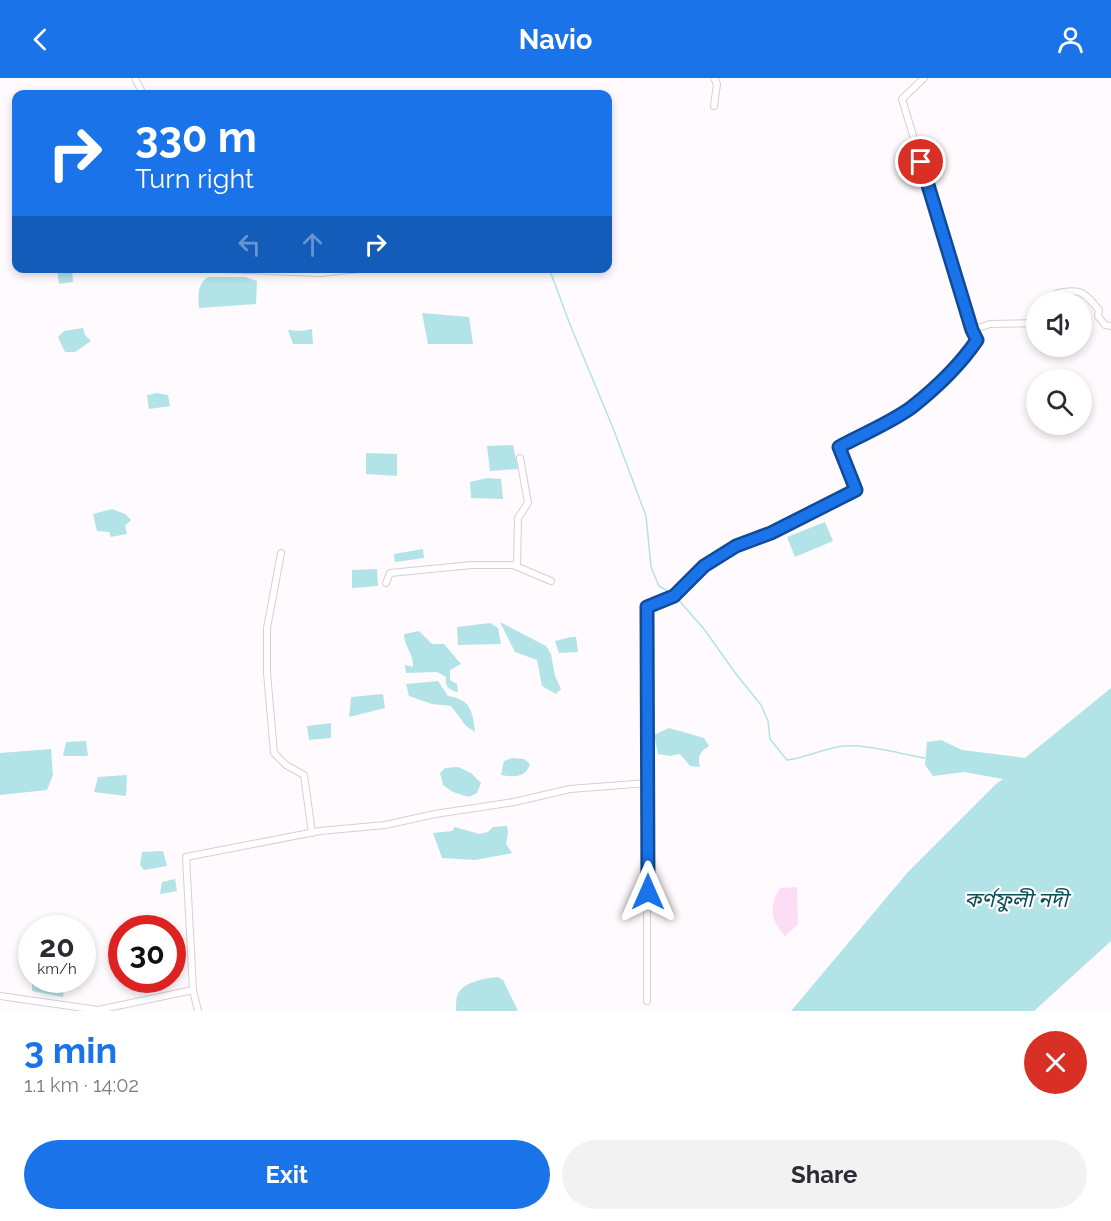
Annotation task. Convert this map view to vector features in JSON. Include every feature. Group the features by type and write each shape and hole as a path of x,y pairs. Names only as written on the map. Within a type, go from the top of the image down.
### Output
{"street":[{"path":"714,78 717,84 714,106"},
{"path":"647,1001 647,607 674,596 704,566 736,546 771,533 856,490 839,447 911,407 952,371 977,340 972,330 902,99 924,78"},
{"path":"1092,301 1099,310 1098,316 1105,325 1111,326"},
{"path":"972,330 990,324 1026,323"},
{"path":"517,566 518,518 528,503 520,459"},
{"path":"281,553 267,628 267,673 274,753 286,765 304,775 312,833"},
{"path":"386,583 390,573 513,565 551,581"},
{"path":"198,1011 193,990 186,857 312,833 385,825 435,814 514,802 570,789 648,783"},
{"path":"0,996 98,1010 193,990"}],"shaded area":[{"path":"797,887 798,924 785,936 774,919 774,901 780,888"}],"water":[{"path":"58,273 72,273 73,282 59,284"},
{"path":"208,277 245,277 257,281 256,304 199,308 200,287"},
{"path":"422,313 469,317 473,344 428,344"},
{"path":"83,328 85,335 91,341 75,352 65,352 58,337 64,331"},
{"path":"312,329 313,344 293,344 288,330"},
{"path":"157,393 168,395 170,406 149,409 147,395"},
{"path":"513,445 518,469 490,471 487,446"},
{"path":"366,453 397,454 397,476 366,474"},
{"path":"487,478 501,479 503,499 471,498 470,482"},
{"path":"112,509 125,514 131,520 125,526 127,534 111,537 109,532 97,531 93,514"},
{"path":"825,522 833,541 795,557 787,537"},
{"path":"423,549 424,558 395,562 394,554"},
{"path":"377,569 378,586 352,588 352,570"},
{"path":"500,622 546,646 551,654 555,676 561,689 556,694 542,686 537,660 515,652"},
{"path":"490,623 498,628 501,644 458,645 457,627"},
{"path":"419,631 432,644 444,644 461,664 450,670 450,680 457,684 458,692 450,689 446,683 446,677 437,672 406,673 405,665 413,667 413,662 404,634"},
{"path":"576,637 578,652 559,653 555,641"},
{"path":"438,681 448,696 461,700 469,707 475,732 466,726 451,706 432,704 409,696 406,684"},
{"name":"কর্ণফুলী নদী","path":"1111,688 1111,941 1034,1011 791,1011 908,872 1003,779 964,772 933,776 925,765 927,742 941,740 962,750 1025,758"},
{"path":"383,694 385,708 349,717 351,697"},
{"path":"331,723 331,738 309,740 307,726"},
{"path":"669,728 704,738 709,746 700,755 700,767 690,766 680,754 670,756 658,754 654,735"},
{"path":"86,741 88,756 63,756 66,742"},
{"path":"51,749 53,775 47,790 0,795 0,753"},
{"path":"512,758 524,759 530,764 528,769 519,775 501,775 504,761"},
{"path":"458,767 471,773 481,783 477,793 469,797 453,792 443,785 440,773 445,768"},
{"path":"127,775 126,796 94,792 98,777"},
{"path":"507,826 506,844 512,853 475,860 442,858 433,833 452,831 455,827 479,834 488,832 493,827"},
{"path":"163,851 167,866 144,870 140,865 142,852"},
{"path":"175,879 177,891 160,894 162,882"},
{"path":"498,977 503,980 518,1011 456,1011 457,996 463,987 487,978"},
{"path":"42,993 63,993 63,997"}],"waterway":[{"path":"551,273 646,516 651,567 659,586 671,593"},
{"path":"675,596 704,629 761,705 768,721 770,739 787,760 846,746 869,747 925,758"}],"route":[{"path":"648,892 647,607 674,596 704,566 736,546 771,533 856,490 839,447 911,407 952,371 977,340 921,162"}]}
